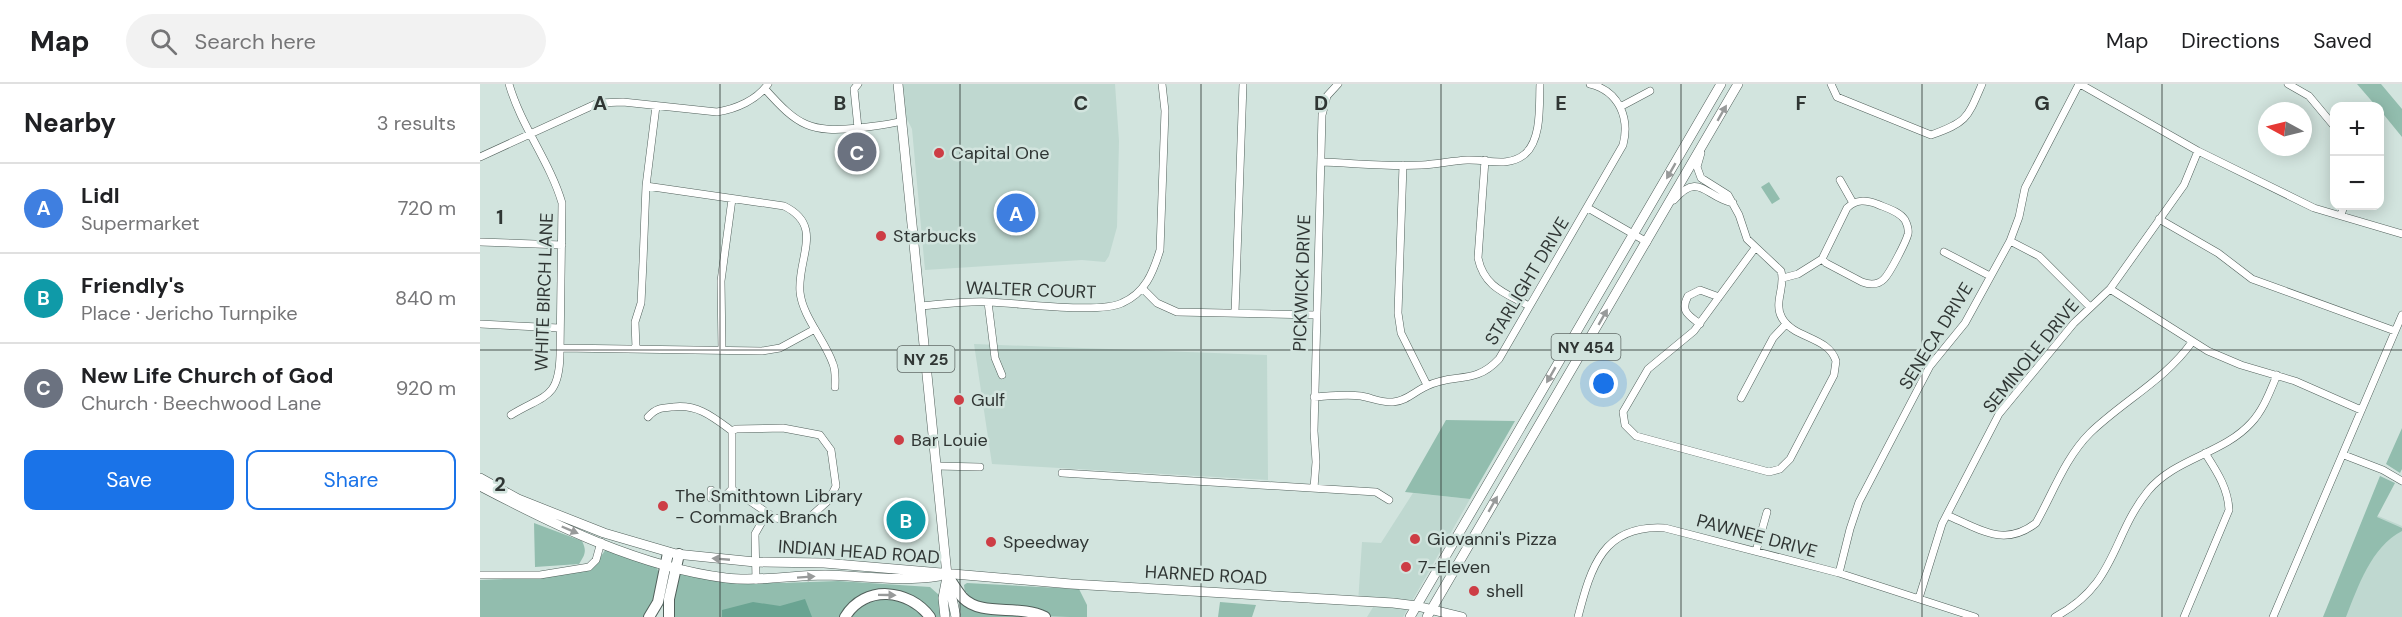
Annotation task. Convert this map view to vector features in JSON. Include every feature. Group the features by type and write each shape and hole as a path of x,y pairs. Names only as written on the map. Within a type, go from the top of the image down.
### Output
{"highway":[{"path":"648,617 658,602 674,554"},
{"path":"669,617 671,567"},
{"path":"947,574 964,599 974,607 992,611 1021,610 1045,617"},
{"path":"844,617 851,608 864,599 885,594 910,599 922,607 930,617"}],"main road":[{"name":"NY 25","path":"898,84 947,574 956,617"},
{"name":"NY 454","path":"1410,617 1721,84"},
{"name":"NY 454","path":"1430,613 1738,84"},
{"name":"INDIAN HEAD ROAD","path":"480,478 518,499 604,533 674,554 755,562 824,563 947,574"},
{"name":"INDIAN HEAD ROAD","path":"480,486 568,530 671,567 726,578 756,580 823,575 920,579 947,574"},
{"name":"NY 25","path":"945,617 943,598 947,574"},
{"name":"HARNED ROAD","path":"947,574 1417,606 1430,613 1462,617"}],"street":[{"name":"WHITE BIRCH LANE","path":"509,84 562,203 558,378 554,387 538,402 524,406 511,415"},
{"path":"858,84 854,89 858,128"},
{"path":"1162,84 1165,111 1160,250 1154,271 1143,289 1157,303 1177,312 1316,315"},
{"path":"1235,313 1243,84"},
{"name":"PICKWICK DRIVE","path":"1314,488 1316,462 1314,398 1323,104 1338,84"},
{"path":"1321,162 1403,165 1514,160 1525,154 1536,134 1540,84"},
{"path":"1590,84 1606,91 1620,107 1650,91"},
{"path":"1831,84 1838,97 1931,135 1958,125 1971,111 1982,84"},
{"path":"2080,84 2198,151 2314,208 2402,234"},
{"name":"SENECA DRIVE","path":"1839,573 1859,502 1930,366 1965,323 2010,241 2019,217 2025,188 2080,84"},
{"path":"2288,84 2309,96 2330,121"},
{"path":"480,156 598,103 623,102 717,112 732,109 748,101 766,87 791,116 809,127 835,130 902,121"},
{"path":"636,348 635,322 641,303 646,186 656,106"},
{"name":"STARLIGHT DRIVE","path":"1314,398 1361,396 1392,402 1404,400 1427,386 1444,380 1480,374 1490,369 1499,359 1623,145 1626,122 1620,107"},
{"path":"1704,144 1697,167 1698,174 1728,195 1743,232 1755,248 1778,267 1783,278 1779,309 1786,324 1831,350 1836,361 1836,367 1790,459 1780,470 1769,472 1636,436 1625,425 1622,418 1625,406 1648,369 1659,358 1688,338 1755,248"},
{"name":"SEMINOLE DRIVE","path":"1919,598 1936,539 1999,414 2054,346 2110,289 2184,185 2198,151"},
{"path":"1485,160 1478,258 1480,271 1487,282 1529,306"},
{"path":"1403,165 1398,313 1401,333 1427,386"},
{"path":"1840,180 1853,203"},
{"path":"646,186 784,206 797,212 805,224 807,241 800,279 800,296 834,365 835,387"},
{"path":"1662,214 1684,188 1691,186 1697,186 1724,201 1733,203"},
{"path":"722,350 721,281 732,199"},
{"path":"1783,278 1798,274 1822,259 1847,208 1853,203 1861,200 1870,202 1899,214 1906,223 1908,236 1887,276 1878,283 1868,284 1822,259"},
{"path":"1588,208 1647,242"},
{"path":"2341,215 2343,210"},
{"path":"2158,219 2218,253 2252,279 2395,331"},
{"path":"2010,241 2039,256 2090,307"},
{"path":"480,242 562,245"},
{"path":"1944,252 1990,276"},
{"name":"WALTER COURT","path":"921,306 988,302 1098,308 1121,304 1143,289"},
{"path":"2110,289 2192,342 2225,359 2277,375 2361,410"},
{"path":"1700,324 1684,310 1688,296 1700,290 1719,297"},
{"path":"988,302 993,349 1002,375"},
{"path":"2274,617 2402,315"},
{"path":"480,324 559,328"},
{"path":"1741,398 1773,338 1786,324"},
{"path":"560,348 762,351 780,348 815,329"},
{"path":"1947,515 1995,535 2013,536 2027,530 2036,523 2076,450 2091,432 2157,380 2181,358 2192,342"},
{"path":"2055,617 2070,614 2101,578 2136,508 2149,489 2164,476 2239,434 2252,422 2264,405 2277,375"},
{"path":"648,417 657,408 684,405 695,407 732,431"},
{"path":"732,431 736,429 792,429 820,435 829,446 836,486 829,500 816,513 802,519 780,519 766,513 732,489"},
{"path":"711,490 711,498 723,498 732,489 732,431"},
{"path":"2184,617 2229,510 2229,497 2222,480 2205,453"},
{"path":"2344,455 2383,470 2402,481"},
{"path":"937,466 980,467"},
{"path":"1062,473 1376,492 1389,500"},
{"path":"1756,552 1767,512"},
{"path":"756,580 755,534 766,513"},
{"name":"PAWNEE DRIVE","path":"1578,617 1593,565 1602,552 1614,540 1631,531 1647,527 1665,528 1839,573 1919,598 1956,614 1975,617"},
{"path":"480,575 540,575 589,567 596,560 601,542"}],"shaded area":[{"path":"898,84 1115,84 1119,141 1117,227 1109,256 1105,262 1082,260 925,270 912,129 900,105"},
{"path":"2357,84 2381,84 2402,109 2402,137 2384,115 2384,102 2373,102"},
{"path":"1769,182 1780,199 1772,204 1761,187"},
{"path":"974,344 1267,355 1268,480 992,464"},
{"path":"1446,420 1515,421 1470,499 1405,492"},
{"path":"2402,428 2402,469 2400,473 2386,464"},
{"path":"2380,476 2395,483 2377,517 2402,528 2402,531 2391,538 2374,557 2346,617 2323,617"},
{"path":"1413,493 1470,499 1403,617 1367,617 1375,604 1358,603 1362,542 1381,543"},
{"path":"2376,515 2402,526 2402,617 2333,617"},
{"path":"534,523 582,541 585,553 579,564 535,567"},
{"path":"606,549 643,559 657,569 659,582 657,590 644,617 480,617 480,580 533,578 592,569"},
{"path":"683,573 726,582 838,581 930,587 939,595 941,617 933,617 884,591 842,617 672,617 671,599 678,574"},
{"path":"967,583 1079,589 1087,605 1087,617 1041,616 994,608 966,596 964,585"},
{"path":"959,597 968,607 982,613 1038,617 961,617"},
{"path":"897,598 916,605 926,617 851,617 861,607 872,602"},
{"path":"805,599 812,617 722,617 722,610 753,602 780,606"},
{"path":"1220,602 1256,605 1252,617 1218,617"}],"place":[{"name":"New Life Church of God","path":"857,152"},
{"name":"Capital One","path":"939,153"},
{"name":"Lidl","path":"1016,213"},
{"name":"Starbucks","path":"881,236"},
{"name":"Gulf","path":"959,400"},
{"name":"Bar Louie","path":"899,440"},
{"name":"The Smithtown Library - Commack Branch","path":"663,506"},
{"name":"Friendly's","path":"906,520"},
{"name":"Giovanni's Pizza","path":"1415,539"},
{"name":"Speedway","path":"991,542"},
{"name":"7-Eleven","path":"1406,567"},
{"name":"shell","path":"1474,591"}]}
